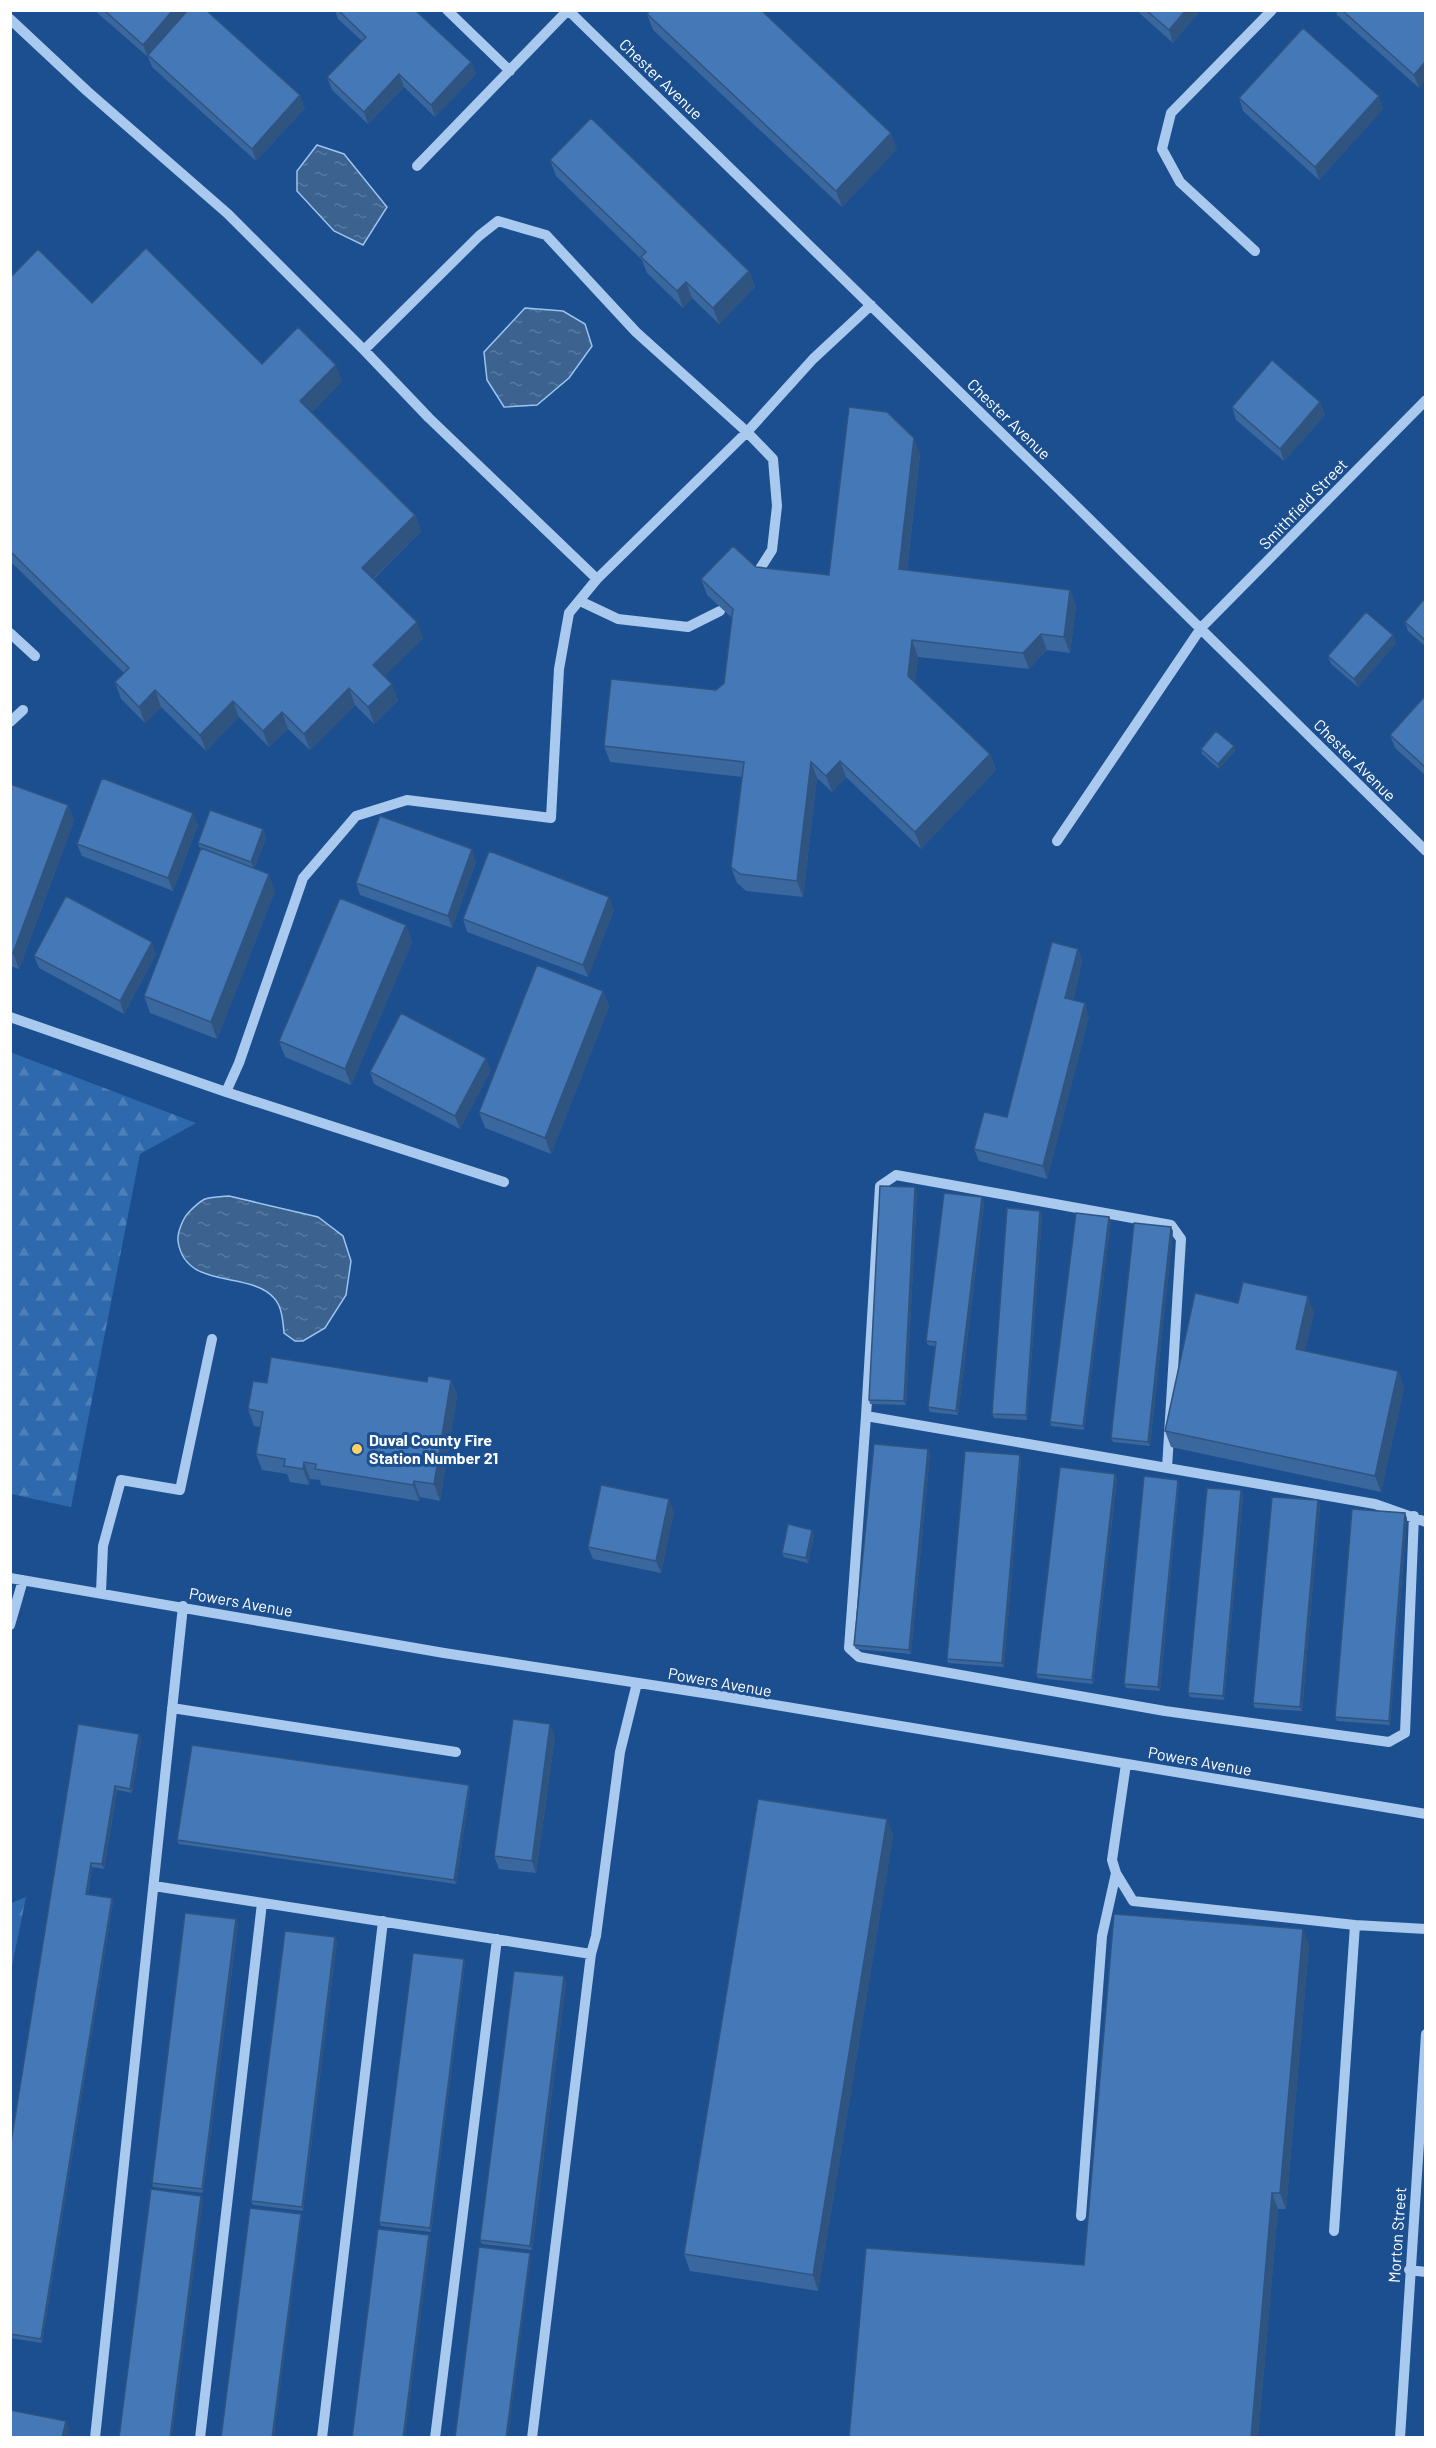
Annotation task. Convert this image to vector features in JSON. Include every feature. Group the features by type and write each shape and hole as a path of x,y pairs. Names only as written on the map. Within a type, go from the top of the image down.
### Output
{"street":[{"path":"447,10 510,71"},
{"path":"417,166 568,10"},
{"name":"Chester Avenue","path":"568,10 1201,628 1425,851"},
{"path":"1255,251 1180,182 1162,149 1171,113 1272,10"},
{"path":"10,19 87,91 228,214 429,418 597,579"},
{"path":"364,350 479,236 498,221 546,235 636,332 747,432 773,459 777,506 772,550 756,575"},
{"path":"226,1092 239,1063 303,878 356,816 407,800 551,818 559,669 569,613 597,579 747,432 813,359 871,305"},
{"name":"Smithfield Street","path":"1057,841 1201,628 1425,400"},
{"path":"580,601 618,619 688,627 720,611"},
{"path":"10,633 35,656"},
{"path":"10,722 23,710"},
{"path":"10,1017 226,1092 504,1182"},
{"path":"1167,1468 1181,1239 1171,1225 896,1175 880,1186 849,1648 859,1657 1164,1711 1389,1742 1405,1733 1414,1516"},
{"path":"101,1592 103,1546 122,1480 180,1490 212,1339"},
{"path":"866,1416 1376,1504 1414,1516 1425,1522"},
{"name":"Powers Avenue","path":"10,1578 183,1606 444,1653 1425,1814"},
{"path":"10,1625 23,1580"},
{"path":"95,2438 183,1606"},
{"path":"532,2438 591,1954 596,1935 620,1752 637,1683"},
{"path":"172,1708 456,1752"},
{"path":"1126,1764 1112,1860 1116,1873 1133,1901 1355,1925 1425,1929"},
{"path":"1081,2216 1102,1936 1116,1873"},
{"path":"154,1886 591,1954"},
{"path":"200,2438 262,1903"},
{"path":"322,2438 383,1921"},
{"path":"1334,2231 1355,1925"},
{"path":"435,2438 497,1939"},
{"name":"Morton Street","path":"1400,2438 1425,2034"},
{"path":"1409,2270 1425,2272"}],"green space":[{"path":"10,1052 196,1123 140,1154 71,1507 11,1494"},
{"path":"26,1897 11,1971 11,1903"}],"water":[{"path":"317,145 344,154 387,207 363,245 334,231 297,191 297,171"},
{"path":"525,308 563,311 585,324 592,346 569,378 537,405 504,407 487,380 484,352"},
{"path":"229,1196 318,1217 343,1236 351,1261 346,1295 325,1328 303,1341 295,1341 284,1333 282,1314 274,1298 250,1284 205,1274 183,1257 178,1238 187,1215 203,1200"}],"building":[{"path":"104,10 173,10 143,45"},
{"path":"188,10 206,10 300,95 252,149 148,55"},
{"path":"338,10 415,10 471,62 431,105 399,74 364,112 327,77 366,37"},
{"path":"650,10 761,10 891,133 836,191 647,14"},
{"path":"1146,10 1186,10 1169,30"},
{"path":"1342,10 1425,10 1425,62 1414,75"},
{"path":"1303,28 1379,96 1315,167 1239,98"},
{"path":"591,118 749,271 713,308 686,282 677,291 641,257 646,252 550,160"},
{"path":"146,248 262,364 298,327 336,365 300,401 415,515 362,568 417,622 373,665 392,684 368,707 349,688 304,734 282,712 263,731 233,701 200,735 155,690 139,707 115,682 129,668 10,551 10,278 38,249 92,303"},
{"path":"1272,360 1320,402 1280,449 1232,407"},
{"path":"849,407 887,412 914,438 899,569 1070,590 1064,637 1041,634 1023,653 912,640 908,676 990,754 915,832 840,761 826,776 811,762 797,881 740,874 731,867 744,762 604,746 611,679 716,690 724,683 733,609 701,579 733,546 756,567 829,575"},
{"path":"1425,598 1425,640 1405,622"},
{"path":"1366,612 1393,635 1354,679 1328,656"},
{"path":"1425,696 1425,767 1390,735"},
{"path":"1216,731 1234,746 1218,764 1201,749"},
{"path":"102,778 193,813 168,878 77,844"},
{"path":"10,784 68,805 13,953 10,952"},
{"path":"210,810 263,829 251,862 198,843"},
{"path":"380,816 472,849 448,916 356,883"},
{"path":"201,848 269,874 211,1022 144,996"},
{"path":"489,851 609,897 583,965 463,919"},
{"path":"66,896 152,942 120,1001 34,956"},
{"path":"340,898 406,925 345,1069 279,1041"},
{"path":"1052,942 1078,949 1065,998 1085,1003 1043,1166 974,1149 984,1112 1007,1117"},
{"path":"537,965 603,991 545,1138 479,1112"},
{"path":"401,1013 486,1058 455,1116 370,1072"},
{"path":"880,1186 915,1187 904,1401 869,1400"},
{"path":"944,1193 982,1197 956,1411 928,1407 936,1342 926,1341"},
{"path":"1007,1208 1040,1211 1026,1415 992,1414"},
{"path":"1076,1213 1109,1217 1083,1426 1050,1422"},
{"path":"1134,1223 1171,1227 1148,1442 1111,1438"},
{"path":"1243,1282 1308,1296 1296,1349 1398,1371 1375,1476 1165,1431 1195,1293 1238,1303"},
{"name":"Duval County Fire Station Number 21","path":"271,1357 427,1382 428,1376 451,1380 434,1484 414,1481 413,1485 315,1469 316,1464 304,1462 303,1469 284,1466 285,1459 256,1454 263,1412 248,1409 253,1381 267,1383"},
{"path":"874,1444 928,1449 909,1650 854,1645"},
{"path":"965,1451 1020,1455 1002,1663 947,1659"},
{"path":"1060,1467 1115,1474 1092,1680 1036,1674"},
{"path":"1144,1476 1178,1480 1158,1687 1124,1684"},
{"path":"601,1485 669,1499 656,1561 588,1547"},
{"path":"1207,1488 1241,1490 1223,1696 1188,1693"},
{"path":"1272,1497 1318,1500 1300,1707 1253,1703"},
{"path":"1352,1509 1405,1513 1389,1721 1335,1717"},
{"path":"788,1524 812,1530 806,1558 782,1553"},
{"path":"513,1719 550,1724 532,1861 494,1856"},
{"path":"78,1724 139,1734 130,1789 115,1786 102,1864 91,1863 86,1894 112,1898 41,2339 10,2334 10,2149"},
{"path":"192,1745 469,1785 454,1880 177,1840"},
{"path":"758,1799 887,1819 813,2275 684,2254"},
{"path":"185,1913 236,1919 202,2189 152,2183"},
{"path":"1114,1914 1303,1929 1280,2193 1272,2193 1251,2438 849,2438 866,2248 1084,2265"},
{"path":"285,1931 335,1937 302,2207 251,2201"},
{"path":"413,1953 464,1959 430,2228 379,2222"},
{"path":"514,1971 564,1976 530,2246 480,2240"},
{"path":"151,2189 201,2196 170,2438 119,2438"},
{"path":"250,2208 301,2214 272,2438 221,2438"},
{"path":"378,2229 429,2235 403,2438 352,2438"},
{"path":"479,2247 530,2253 506,2438 455,2438"},
{"path":"10,2410 66,2421 62,2438 10,2437"}],"place":[{"name":"Duval County Fire Station Number 21","path":"357,1449"}]}
